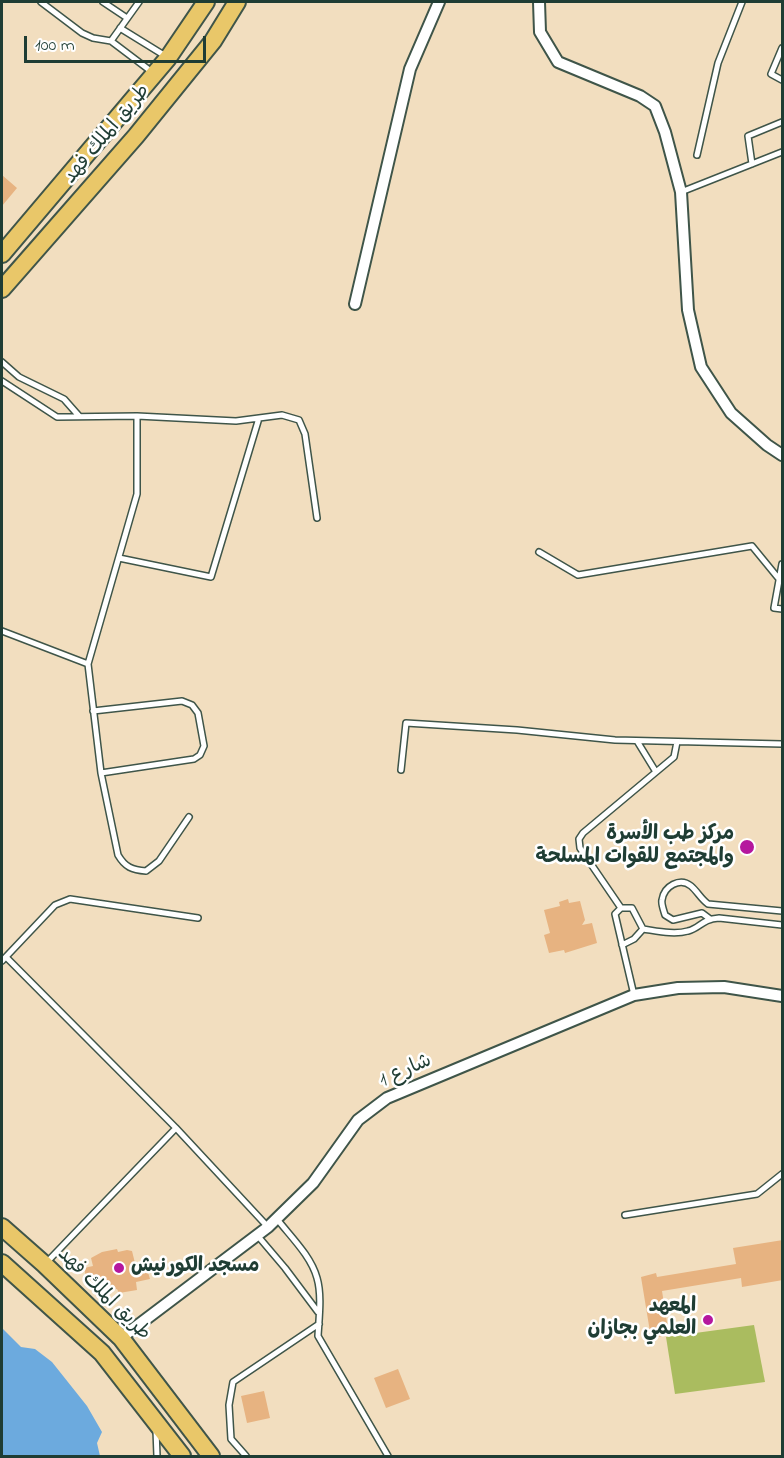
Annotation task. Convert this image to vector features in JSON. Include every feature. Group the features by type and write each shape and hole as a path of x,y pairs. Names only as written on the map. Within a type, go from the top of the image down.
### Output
{"main road":[{"name":"طريق الملك فهد","path":"2,254 168,58 206,2"},
{"name":"طريق الملك فهد","path":"2,289 136,136 213,41 237,2"},
{"name":"طريق الملك فهد","path":"2,1227 121,1338 212,1456"},
{"path":"2,1263 102,1353 182,1456"},
{"path":"102,1353 121,1338"}],"street":[{"path":"355,304 410,69 439,2"},
{"path":"539,2 540,32 558,62 640,96 656,106 681,192 688,310 701,367 731,413 767,445 783,455"},
{"name":"شارع 1","path":"121,1338 277,1219 313,1183 358,1120 387,1098 634,995 678,988 724,987 783,996"}],"lane":[{"path":"41,2 82,33 93,38 111,41 154,74"},
{"path":"103,2 127,18"},
{"path":"111,41 139,2"},
{"path":"697,155 718,63 742,2"},
{"path":"120,28 168,58"},
{"path":"783,48 771,74 783,80"},
{"path":"752,164 748,136 783,122"},
{"path":"681,192 783,152"},
{"path":"2,362 19,377 64,399 79,416"},
{"path":"13,390 19,377"},
{"path":"2,381 57,417 137,416 236,421 282,415 299,420 305,434 317,518"},
{"path":"137,416 137,494 88,664 101,773 118,855 124,865 135,870 146,871 159,861 189,817"},
{"path":"119,558 211,577 259,418"},
{"path":"539,552 578,575 752,546 780,579"},
{"path":"783,564 774,608 783,609"},
{"path":"2,631 88,664"},
{"path":"93,711 182,700 192,705 198,713 204,746 200,755 194,759 101,773"},
{"path":"401,770 406,723 637,741 783,744"},
{"path":"637,741 656,772"},
{"path":"621,908 580,848 579,839 584,832 674,757 677,742"},
{"path":"710,919 702,913 673,920 665,915 662,901 666,889 677,882 688,884 708,904 783,911"},
{"path":"198,918 70,899 55,906 4,959 176,1128 268,1227"},
{"path":"634,995 615,914 621,908 632,908 643,929"},
{"path":"643,929 669,932 689,931 710,919 719,918 783,926"},
{"path":"622,945 634,939 643,929"},
{"path":"44,1264 176,1128"},
{"path":"625,1215 757,1194 783,1174"},
{"path":"277,1219 310,1262 318,1279 318,1336 388,1456"},
{"path":"257,1235 319,1313"},
{"path":"246,1456 231,1439 230,1405 233,1382 319,1324"},
{"path":"155,1422 157,1456"}],"green space":[{"path":"754,1325 765,1382 675,1394 666,1337"}],"water":[{"path":"2,1328 21,1347 35,1349 52,1362 87,1406 102,1432 97,1443 100,1456 2,1456"}],"building":[{"path":"2,175 17,188 2,206"},
{"path":"568,899 569,903 580,901 585,920 582,925 592,923 597,943 565,953 564,950 549,953 544,935 550,933 544,910 560,906 559,902"},
{"name":"المعهد العلمي بجازان","path":"783,1240 783,1280 742,1287 741,1278 662,1291 669,1335 651,1338 641,1277 656,1273 657,1277 736,1264 733,1248"},
{"name":"مسجد الكورنيش","path":"117,1249 118,1252 132,1251 135,1263 142,1261 144,1270 147,1269 150,1279 136,1282 137,1290 119,1293 117,1289 104,1291 103,1287 99,1288 97,1278 87,1281 84,1268 93,1266 91,1258 102,1252"},
{"path":"398,1369 410,1399 386,1408 374,1378"},
{"path":"264,1391 270,1418 247,1423 241,1396"}],"place":[{"name":"مركز طب الأسرة والمجتمع للقوات المسلحة","path":"747,847"},
{"name":"مسجد الكورنيش","path":"119,1268"},
{"name":"المعهد العلمي بجازان","path":"708,1320"}]}
